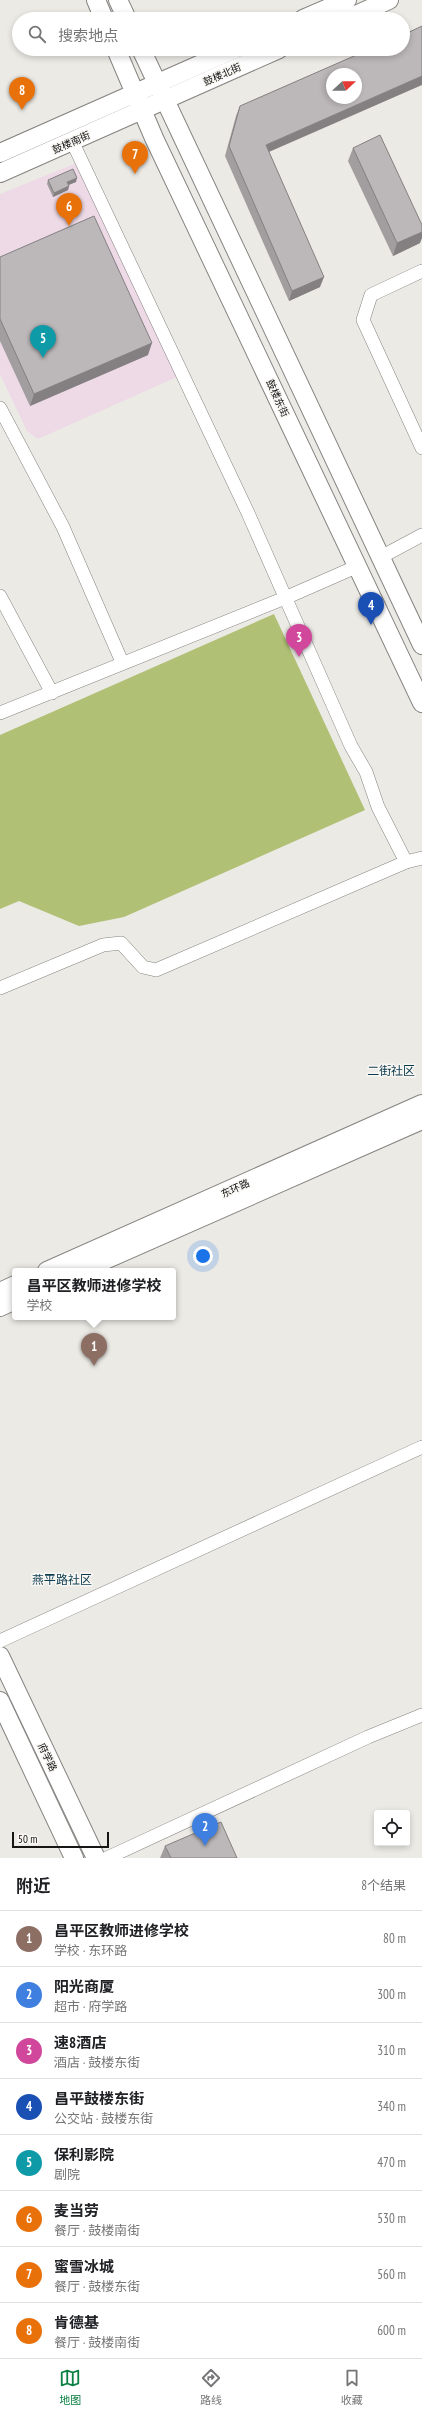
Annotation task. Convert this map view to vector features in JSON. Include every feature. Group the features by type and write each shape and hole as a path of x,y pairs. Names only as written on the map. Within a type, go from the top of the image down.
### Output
{"street":[{"path":"96,0 101,12"},
{"path":"118,0 124,12"},
{"path":"319,12 347,0"},
{"path":"362,12 389,0"},
{"name":"鼓楼东街","path":"119,56 134,93 422,703"},
{"path":"144,56 422,645"},
{"name":"鼓楼北街","path":"134,93 219,56"},
{"name":"鼓楼北街","path":"142,110 263,56"},
{"name":"鼓楼南街","path":"0,153 134,93"},
{"name":"鼓楼南街","path":"0,173 142,110"},
{"path":"72,141 248,513 284,598 309,647 352,746 366,772 378,807 406,862"},
{"path":"422,271 371,295 363,320 422,448"},
{"path":"0,408 64,527 122,662"},
{"path":"381,557 422,536"},
{"path":"0,713 52,693 122,662 284,598 358,566"},
{"path":"0,596 52,693"},
{"path":"0,988 103,945 121,943 143,967 156,970 406,862 422,858"},
{"name":"东环路","path":"54,1268 422,1104"},
{"name":"东环路","path":"87,1268 422,1120"},
{"path":"0,1292 12,1286"},
{"path":"0,1307 12,1301"},
{"path":"0,1641 422,1447"},
{"name":"府学路","path":"0,1656 96,1858"},
{"name":"府学路","path":"0,1701 74,1858"},
{"path":"107,1858 361,1740 422,1715"}],"shaded area":[{"path":"79,162 179,376 38,439 27,431 0,374 0,194"}],"green space":[{"path":"274,614 365,810 124,917 79,926 19,901 0,909 0,735"}],"building":[{"path":"422,26 422,76 362,103 362,68 327,68 354,56 410,56 410,32"},
{"path":"326,68 326,104 359,104 266,145 324,277 292,291 229,146 240,106"},
{"path":"380,135 422,225 422,232 397,243 353,148"},
{"path":"73,169 77,178 67,182 69,186 54,193 48,180"},
{"path":"94,216 152,343 34,394 0,319 0,257"},
{"path":"221,1822 237,1858 171,1858 165,1846"}],"place":[{"name":"肯德基","path":"22,110"},
{"name":"蜜雪冰城","path":"135,174"},
{"name":"麦当劳","path":"69,226"},
{"name":"保利影院","path":"43,358"},
{"name":"昌平鼓楼东街","path":"371,625"},
{"name":"速8酒店","path":"299,657"},
{"name":"昌平区教师进修学校","path":"94,1366"},
{"name":"阳光商厦","path":"205,1846"}],"district":[{"name":"二街社区","path":"391,1071"},
{"name":"燕平路社区","path":"62,1580"}]}
